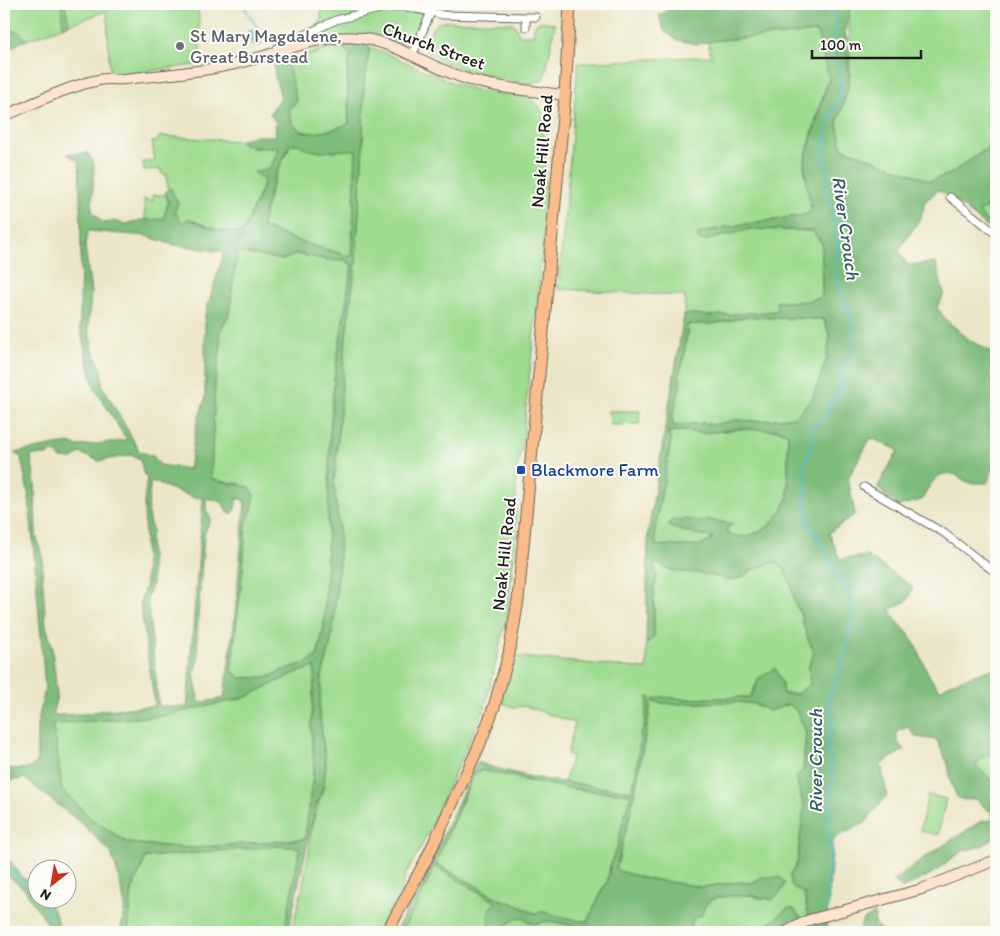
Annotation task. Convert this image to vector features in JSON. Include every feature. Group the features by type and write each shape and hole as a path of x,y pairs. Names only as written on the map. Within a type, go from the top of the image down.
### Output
{"main road":[{"name":"Noak Hill Road","path":"388,932 426,860 478,746 495,705 509,654 518,590 564,95 570,4"}],"street":[{"path":"265,56 268,52 336,20 383,8 401,6 443,15 536,17"},
{"path":"412,56 431,12"},
{"path":"526,17 526,27"},
{"name":"Church Street","path":"4,116 63,92 100,80 207,70 265,56 326,38 342,36 382,43 464,79 514,89 564,95"},
{"path":"950,197 996,234"},
{"path":"864,487 944,533 996,573"},
{"path":"786,932 809,920 922,889 996,860"}],"green space":[{"path":"4,4 198,4 201,64 122,75 110,80 107,11 4,48"},
{"path":"61,4 65,4 69,24 63,26"},
{"path":"321,4 384,4 383,8 431,12 412,56 360,38 274,48 321,23"},
{"path":"679,4 851,4 845,31 849,85 837,124 842,148 930,181 950,174 996,142 996,194 987,207 979,212 984,219 996,227 996,234 950,197 938,190 925,202 921,217 899,250 907,265 936,263 944,294 937,307 946,320 971,341 996,354 996,369 990,376 994,391 996,390 996,462 987,483 970,483 956,475 944,474 935,480 922,500 898,506 877,488 898,450 871,438 848,478 855,514 829,533 840,559 867,556 913,587 907,601 890,609 915,644 930,678 940,690 953,682 996,668 996,753 981,758 976,766 996,784 996,836 982,846 963,851 949,860 940,869 902,889 894,880 981,821 993,820 992,811 975,799 964,800 957,797 951,783 948,764 937,740 916,737 908,727 896,732 898,742 904,750 881,764 887,795 865,823 833,839 826,932 760,932 788,908 794,909 801,918 802,924 809,920 804,894 791,885 790,875 797,863 804,807 796,777 803,770 806,732 796,710 788,704 770,711 752,703 674,704 653,702 654,699 661,697 684,699 750,697 759,678 775,668 782,683 783,694 797,694 810,684 808,668 814,653 784,568 774,562 754,569 740,578 729,580 701,573 680,572 656,563 654,565 657,577 654,589 654,637 646,644 648,533 684,315 710,316 777,311 776,302 803,302 822,297 822,243 812,231 750,229 704,241 699,240 697,237 698,234 725,227 808,214 811,210 804,164 829,78 817,32 721,40 697,44 677,40 664,31 659,15","holes":["744,317 824,319 830,336 826,361 813,397 795,417 758,421 735,420 713,425 703,423 674,426 672,418 681,384 679,374 683,363 688,324 713,324","739,429 779,430 788,434 788,498 781,512 768,527 747,537 733,536 727,533 727,528 733,524 705,519 702,522 684,519 670,521 668,526 675,529 713,538 700,545 693,546 656,546 655,530 671,441 668,432 689,431 706,433"]},
{"path":"849,4 996,4 996,142 950,174 930,181 842,148 837,122 850,76"},
{"path":"446,21 513,23 520,35 533,35 535,24 542,21 555,24 546,71 542,80 527,83 505,80 471,72 440,61 430,54 426,45 429,34 437,23"},
{"path":"4,29 19,32 26,39 4,52"},
{"path":"817,32 829,78 819,107 804,164 811,210 808,214 725,227 698,234 704,241 750,229 812,231 822,243 822,297 803,302 777,302 778,311 710,316 684,315 685,296 558,289 578,63 711,56 708,41"},
{"path":"357,44 370,47 364,86 363,144 356,263 346,336 334,487 339,527 339,561 334,619 330,647 322,676 319,710 326,764 324,785 315,809 288,932 284,932 300,848 279,846 146,857 132,890 128,932 120,932 125,905 111,853 82,824 24,778 4,781 4,768 29,769 37,762 37,727 45,688 29,498 21,457 14,453 70,443 76,446 127,440 95,389 87,360 80,326 81,230 79,162 67,154 88,153 94,164 92,211 103,223 113,221 125,224 141,220 164,219 168,201 165,192 170,187 178,203 175,212 182,223 188,219 218,230 242,233 264,182 254,172 270,169 277,153 277,147 253,148 239,141 253,136 275,136 276,123 270,113 281,97 275,77 274,64 332,46","holes":["335,47 344,48 350,55 347,75 349,123 330,130 311,133 295,127 289,108 297,102 287,61","291,144 299,144 304,148 326,152 356,150 352,257 298,241 262,227 269,195 281,163","88,231 147,236 170,244 224,252 205,315 205,399 197,423 189,469 160,465 153,456 140,452 102,385 102,371 93,350 88,328 91,293 85,247","237,252 283,260 296,254 335,261 343,259 352,265 334,379 330,434 324,627 317,656 306,663 283,670 269,677 240,678 231,670 243,569 246,523 252,510 254,495 250,487 211,478 215,383 221,345 219,333 229,314","53,451 60,458 73,459 80,453 99,461 131,455 140,459 144,475 147,477 144,502 146,584 140,602 155,706 104,710 84,714 55,715 53,712 57,695 52,646 46,626 42,574 43,560 36,535 35,483 31,455 48,455","151,481 192,497 203,498 187,707 159,706 147,598 152,585 150,537 153,531 149,520 148,506","206,498 222,502 228,513 233,513 236,499 242,499 245,503 234,625 224,698 199,703 194,673 198,659 197,632 204,534 211,519 206,510","315,667 311,727 314,766 305,839 191,848 128,843 93,820 62,790 52,724 162,716 244,698 295,673"]},
{"path":"335,47 344,48 350,55 347,75 349,124 326,131 310,133 299,129 292,122 289,111 287,61"},
{"path":"370,47 469,88 490,93 518,95 531,99 536,103 543,113 546,206 544,233 522,447 516,473 516,533 507,615 485,707 420,849 405,876 402,889 377,932 291,932 302,890 312,825 324,785 326,764 319,710 322,676 330,647 334,619 339,561 339,527 334,487 346,336 356,263 363,144 364,86"},
{"path":"160,136 239,141 253,148 277,147 277,153 242,233 218,230 188,219 182,223 175,212 168,189 166,174 162,174 161,169 144,170 143,162 155,161 152,142 157,141"},
{"path":"291,144 299,144 315,151 356,149 352,257 298,241 262,227 266,205 273,184"},
{"path":"996,194 996,227 984,219 979,212 987,207"},
{"path":"152,195 166,195 168,201 164,219 145,221 144,199 153,201"},
{"path":"237,252 283,260 296,254 335,261 343,259 352,265 334,379 330,434 324,627 317,656 306,663 283,670 269,677 240,678 231,670 243,569 246,522 252,510 240,484 211,478 215,383 221,345 219,333 229,314"},
{"path":"744,317 823,319 830,336 826,361 813,397 795,417 758,421 735,420 713,425 703,423 673,426 672,418 681,384 679,374 683,363 688,324 726,322"},
{"path":"609,411 640,411 639,424 610,425"},
{"path":"739,429 779,430 788,434 788,498 781,512 768,527 747,537 733,536 727,533 727,528 732,524 705,519 702,522 695,520 675,529 714,538 701,545 656,547 655,530 671,441 667,432 689,431 706,433"},
{"path":"774,562 784,568 814,653 808,668 810,684 797,694 783,694 759,678 750,697 684,699 661,697 654,702 674,704 752,703 770,711 788,704 796,710 806,732 803,770 798,786 804,807 797,863 790,875 791,885 804,894 809,920 802,924 788,908 760,932 689,932 693,920 702,915 705,906 711,900 719,897 749,895 762,899 763,877 751,883 738,882 702,887 643,878 616,870 634,797 651,704 642,736 632,791 564,783 572,756 567,754 575,723 525,706 513,707 496,700 509,656 647,669 646,644 654,637 654,589 657,577 654,565 657,563 668,569 680,572 701,573 729,580 740,578 754,569"},
{"path":"315,666 311,727 314,766 305,839 191,848 128,843 93,820 61,790 52,724 162,716 244,698 295,673"},
{"path":"648,697 650,697 651,704 634,797 616,870 643,878 702,887 738,882 751,883 763,877 779,877 785,882 781,892 772,900 749,895 719,897 711,900 705,906 702,915 693,920 689,932 611,932 587,926 581,927 550,921 533,924 524,919 515,919 504,926 502,932 490,932 489,911 496,902 434,866 415,910 400,932 395,932 424,876 477,762 534,777 632,791 641,732 644,728","holes":["481,770 566,788 631,794 607,882 588,921 580,921 543,912 534,913 501,900 435,863 474,774"]},
{"path":"996,753 996,784 976,766 981,758"},
{"path":"481,770 527,781 587,791 631,794 607,882 588,921 580,921 543,912 534,913 501,900 435,863 474,774"},
{"path":"928,795 946,799 938,835 920,831"},
{"path":"279,846 304,848 287,932 128,932 132,890 146,857"},
{"path":"4,853 23,878 28,881 28,894 25,889 4,873"},
{"path":"434,866 496,902 489,911 490,932 400,932 415,910"},
{"path":"37,908 52,908 58,921 59,932 49,932 44,917"},
{"path":"875,913 874,924 885,932 860,932 862,921"},
{"path":"518,918 524,918 533,924 550,921 581,927 587,926 612,932 502,932 504,926"}],"water":[{"path":"252,29 259,36 262,45 253,45 248,32"}],"waterway":[{"path":"242,4 261,33"},
{"name":"River Crouch","path":"827,910 831,847 828,825 833,776 827,748 832,722 829,699 838,675 841,672 854,608 852,599 836,574 826,551 807,522 808,512 803,503 807,490 804,476 805,464 814,435 812,428 827,416 831,403 837,398 844,366 854,346 852,321 835,273 838,247 832,202 826,195 827,172 823,146 829,120 842,91 840,69 835,53 835,14 837,4"},
{"path":"4,863 28,885"},
{"path":"47,908 54,932"},
{"name":"River Crouch","path":"822,932 825,920"}],"place":[{"name":"St Mary Magdalene, Great Burstead","path":"180,46"},
{"name":"Blackmore Farm","path":"521,470"}]}
